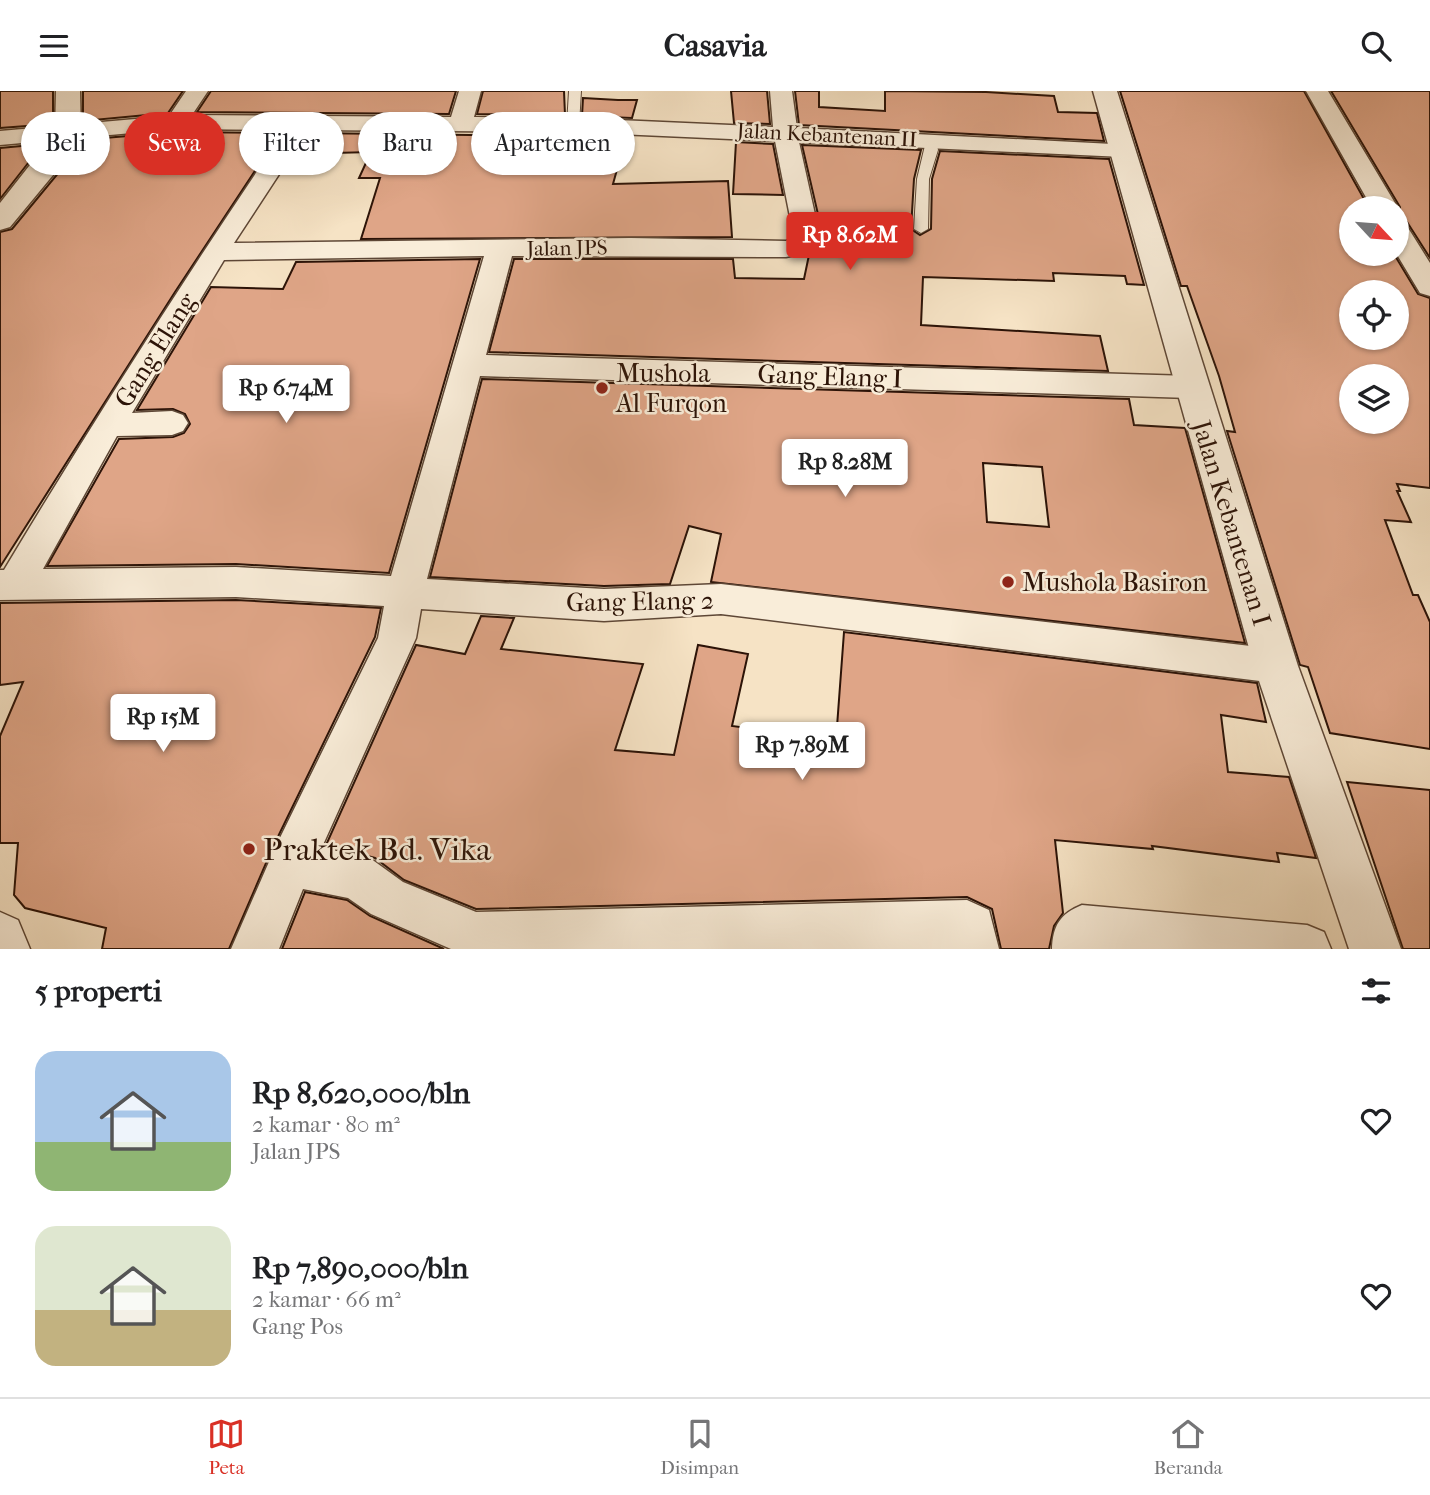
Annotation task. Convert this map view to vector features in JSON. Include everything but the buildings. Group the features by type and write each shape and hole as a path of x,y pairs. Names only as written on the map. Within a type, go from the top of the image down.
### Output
{"street":[{"path":"68,91 68,112"},
{"path":"183,112 197,91"},
{"path":"460,124 470,91"},
{"path":"781,91 786,133"},
{"name":"Jalan Kebantenan I","path":"1105,91 1190,387 1276,666 1376,949"},
{"path":"1317,91 1377,196"},
{"name":"Jalan Kebantenan II","path":"344,123 471,124"},
{"name":"Jalan Kebantenan II","path":"635,127 1124,150"},
{"name":"Jalan JPS","path":"215,252 631,246 786,249 801,246 807,237 786,133"},
{"name":"Jalan Kebantenan II","path":"0,138 21,136"},
{"path":"0,221 38,175"},
{"name":"Gang Elang","path":"8,584 171,328 215,252 267,175"},
{"path":"255,949 291,865 397,638 405,593 500,249"},
{"path":"1409,251 1430,287"},
{"name":"Gang Elang I","path":"470,365 1190,387"},
{"path":"107,425 172,423"},
{"name":"Gang Elang 2","path":"8,584 236,582 604,605 722,599 1276,666"},
{"path":"291,865 358,877 387,898 476,936 967,923 972,927 975,949"},
{"path":"1076,949 1076,935 1082,928 1307,949"},
{"path":"0,937 4,949"}],"lane":[{"path":"574,112 575,91"},
{"path":"921,229 923,179 932,150 931,140"}],"place":[{"name":"Mushola Al Furqon","path":"602,388"},
{"name":"Mushola Basiron","path":"1008,582"},
{"name":"Praktek Bd. Vika","path":"249,849"}]}
